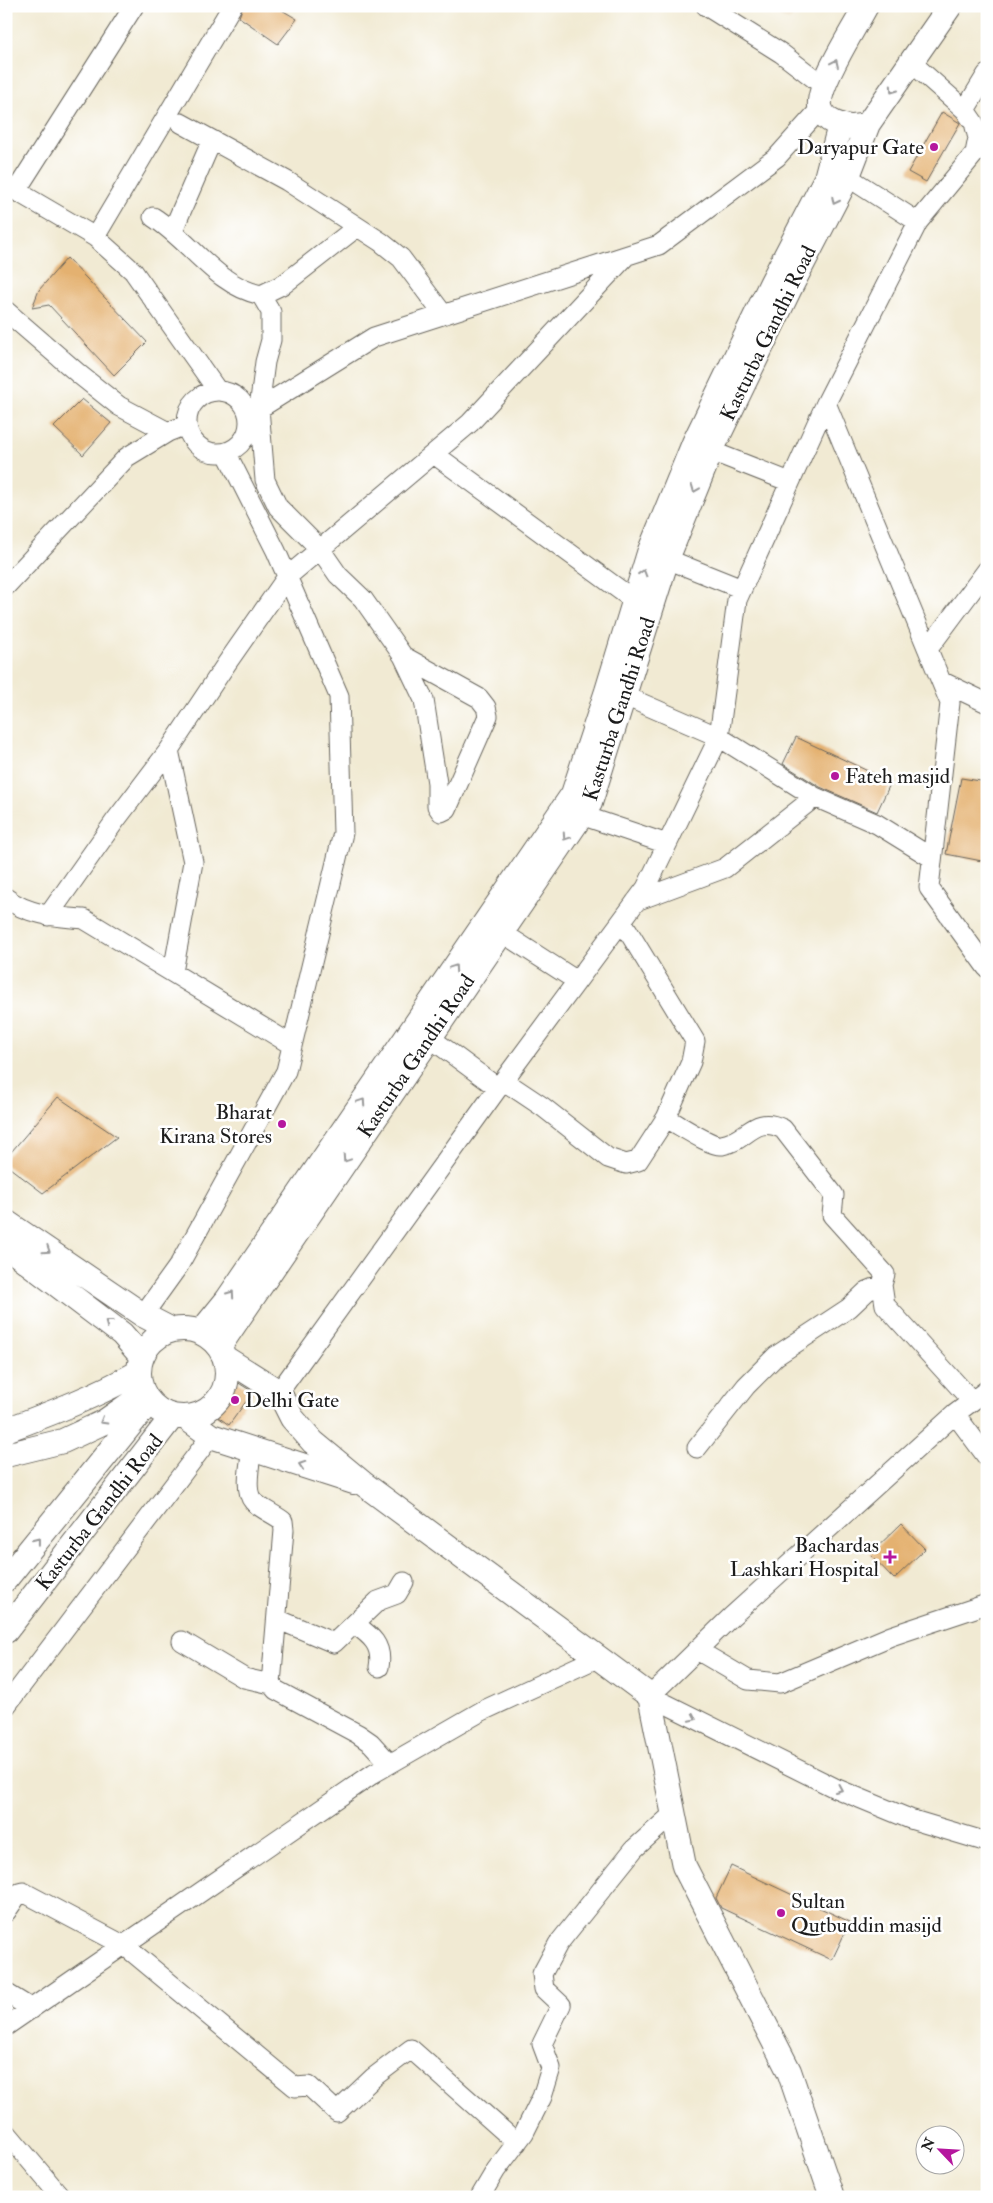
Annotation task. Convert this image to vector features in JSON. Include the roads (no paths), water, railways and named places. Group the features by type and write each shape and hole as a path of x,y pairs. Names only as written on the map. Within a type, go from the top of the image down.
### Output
{"main road":[{"path":"866,6 824,86 820,100 820,109 831,121 840,125 850,128 868,124"},
{"name":"Kasturba Gandhi Road","path":"222,1352 429,1037 590,803 667,559 711,451 788,290 838,171 868,124 950,6"},
{"name":"Kasturba Gandhi Road","path":"838,171 840,125"},
{"name":"Kasturba Gandhi Road","path":"201,1332 238,1284 573,794 649,553 694,443 772,282 826,178 838,171"},
{"path":"6,1222 142,1315 172,1330"},
{"path":"6,1246 122,1334 143,1381 163,1413 179,1417 211,1436 366,1485"},
{"path":"6,1455 63,1440 104,1422 143,1381 149,1345 159,1336 172,1330 187,1329 201,1332 222,1352 279,1392 292,1418 313,1442 366,1485 650,1696 684,1866 789,2070 832,2197"},
{"path":"179,1417 199,1415 211,1408 220,1397 226,1385 228,1371 222,1352"},
{"path":"6,1430 63,1410 114,1386 143,1381"},
{"name":"Kasturba Gandhi Road","path":"6,1579 143,1381"},
{"name":"Kasturba Gandhi Road","path":"6,1631 179,1417"}],"street":[{"path":"134,6 11,188 95,237 133,271 217,390 238,397 254,411 265,480 278,507 320,550 338,575 363,599 403,656 424,700 437,783 437,806 441,812 447,809 488,716 486,707 479,698 403,656"},
{"path":"95,237 232,6"},
{"path":"706,6 781,53 824,86"},
{"path":"279,1392 501,1084 646,888 719,737 737,600 790,482 826,403 918,222 981,156 974,123 965,110 912,63"},
{"path":"965,110 987,74"},
{"path":"254,411 374,337 659,245 777,157 820,109"},
{"path":"181,123 287,181 400,258 443,314"},
{"path":"172,230 212,140"},
{"path":"838,171 918,222"},
{"path":"153,217 172,230 231,285 261,296 271,312 271,340 254,411 242,442 226,452 215,453 200,448 189,436 186,425 191,405 198,397 217,390"},
{"path":"261,296 284,284 357,227"},
{"path":"48,916 115,821 169,750 287,577 470,423 626,256"},
{"path":"6,312 119,406 168,432"},
{"path":"826,403 950,703 929,888 987,968"},
{"path":"6,586 127,457 168,432 186,425"},
{"path":"711,451 790,482"},
{"path":"142,1315 184,1257 286,1071 343,833 338,696 287,577 226,452"},
{"path":"434,454 634,601"},
{"path":"667,559 742,589"},
{"path":"928,648 987,570"},
{"path":"941,681 987,703"},
{"path":"625,696 719,737 815,797 877,824 932,858"},
{"path":"169,750 192,862 173,972"},
{"path":"636,901 725,868 815,797"},
{"path":"582,815 667,844"},
{"path":"6,898 12,903 48,916 84,919 292,1045"},
{"path":"429,1037 501,1084 543,1108 608,1158 626,1164 638,1161 666,1118 691,1062 696,1041 622,921"},
{"path":"501,932 578,980"},
{"path":"666,1118 712,1144 722,1146 757,1125 773,1124 783,1129 834,1195 832,1215 885,1274 882,1284 885,1305 979,1396 955,1414 697,1650 650,1696 835,1788 910,1819 987,1842"},
{"path":"697,1448 740,1393 776,1356 849,1308 867,1292 882,1284"},
{"path":"955,1414 987,1457"},
{"path":"6,1706 211,1436"},
{"path":"252,1449 248,1476 249,1495 253,1501 283,1521 284,1530 271,1684"},
{"path":"276,1619 334,1643 378,1601 397,1594 404,1582"},
{"path":"697,1650 748,1680 780,1683 891,1636 987,1604"},
{"path":"355,1624 376,1642 380,1651 379,1667"},
{"path":"182,1641 244,1678 271,1684 276,1690 358,1734 371,1743 390,1764"},
{"path":"6,2026 390,1764 482,1711 597,1658"},
{"path":"480,2197 496,2170 517,2143 542,2097 551,2068 542,2044 561,2005 544,1989 542,1974 558,1944 634,1849 673,1814"},
{"path":"6,1912 19,1893 24,1892 125,1946 295,2087 309,2086 337,2112 374,2076 411,2049 517,2143"},
{"path":"6,1993 32,2009"},
{"path":"6,2132 61,2197"}],"place":[{"name":"Daryapur Gate","path":"934,147"},
{"name":"Fateh masjid","path":"835,776"},
{"name":"Bharat Kirana Stores","path":"282,1124"},
{"name":"Delhi Gate","path":"235,1400"},
{"name":"Bachardas Lashkari Hospital","path":"890,1557"},
{"name":"Sultan Qutbuddin masijd","path":"781,1913"}]}
